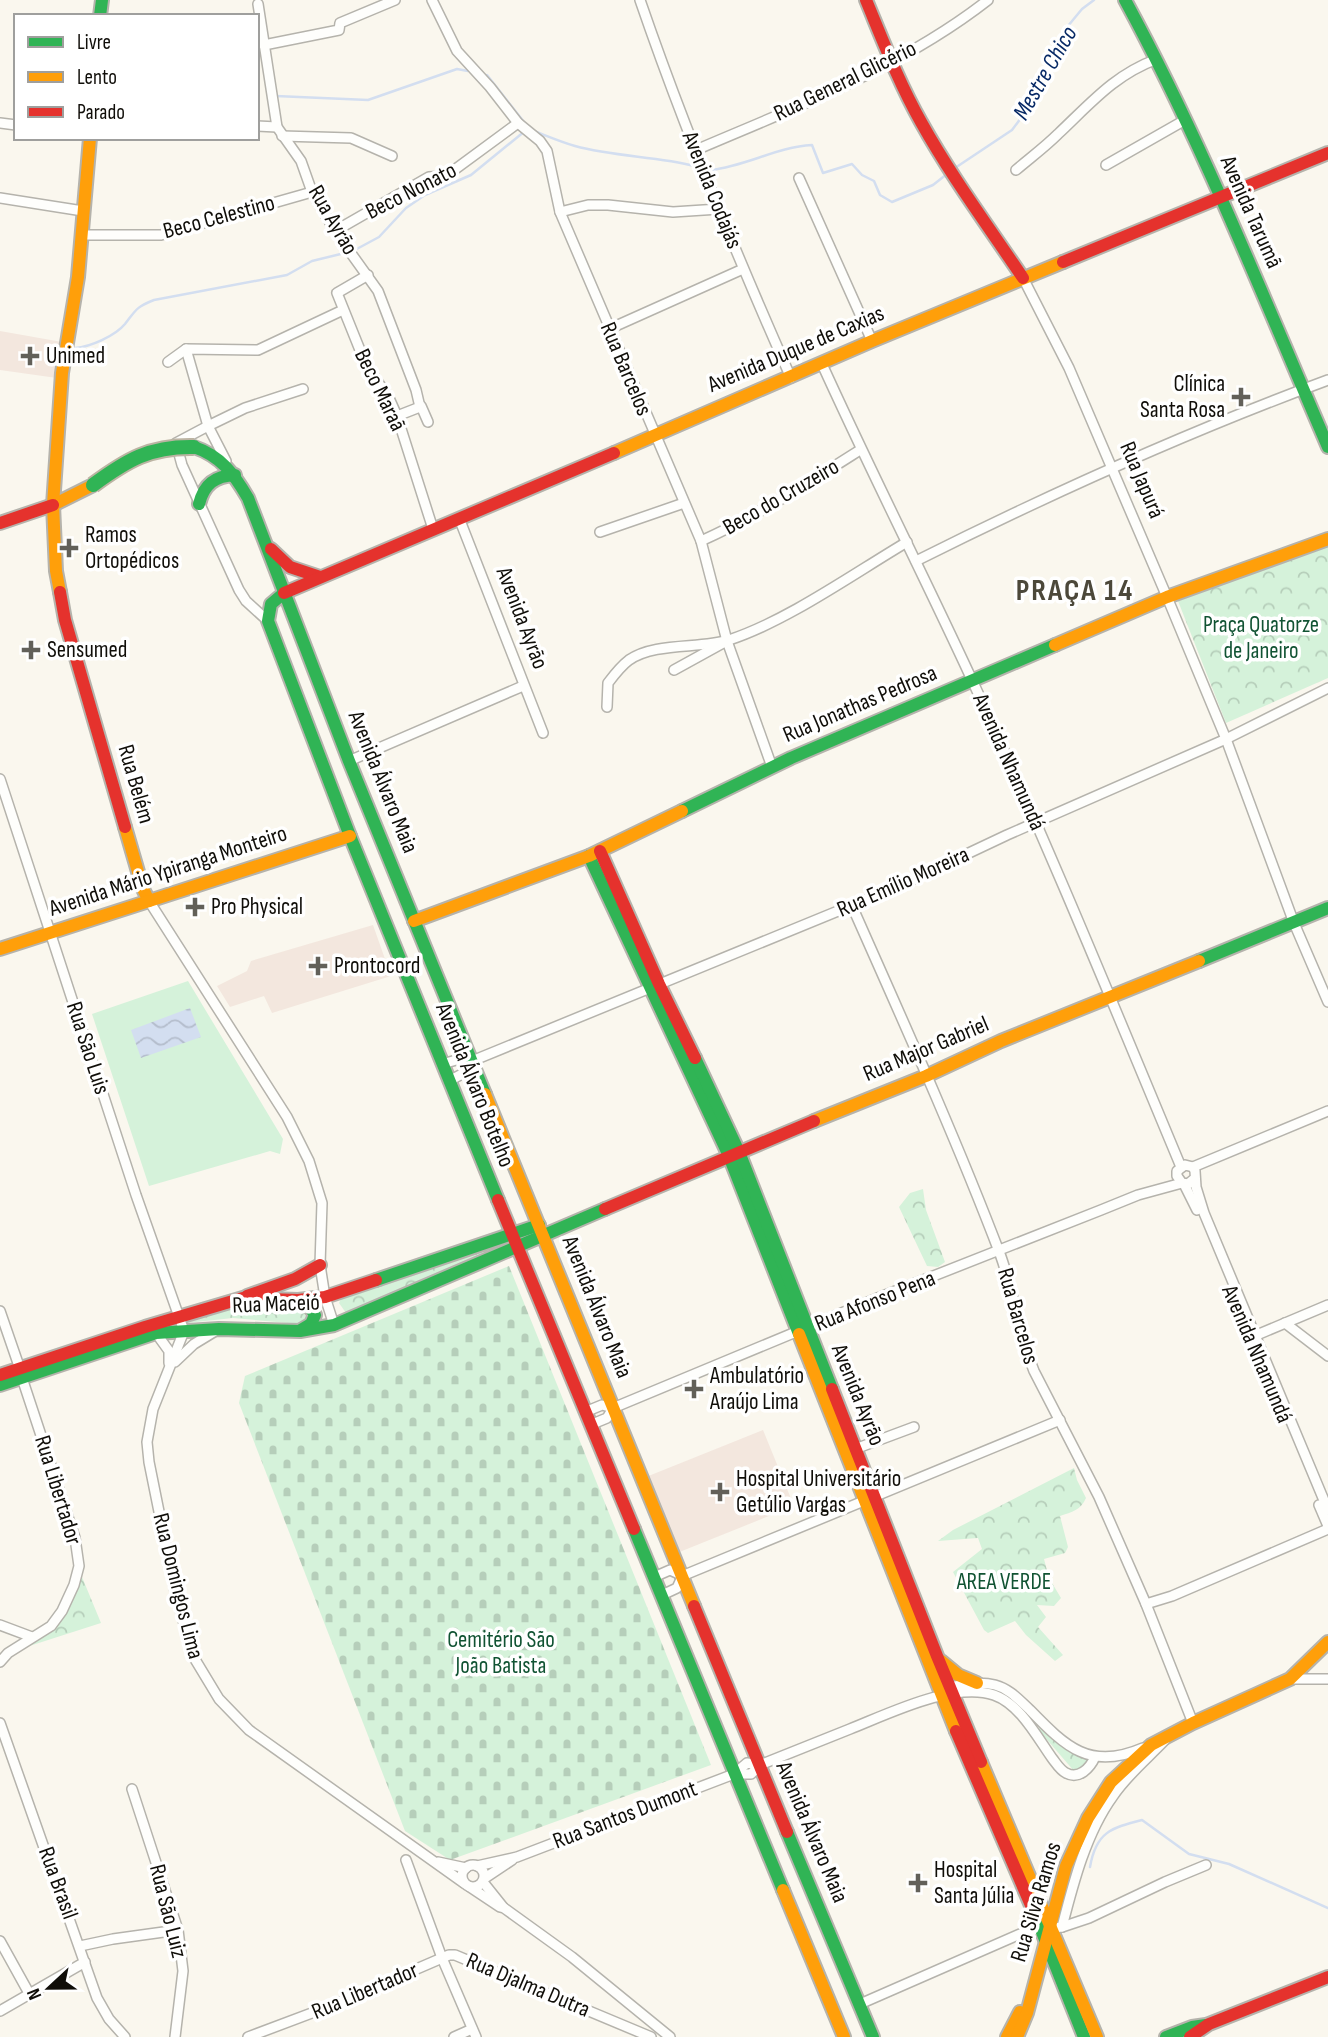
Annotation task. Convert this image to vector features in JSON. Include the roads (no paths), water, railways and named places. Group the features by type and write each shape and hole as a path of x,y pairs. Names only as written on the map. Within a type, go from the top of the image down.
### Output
{"main road":[{"name":"Rua Japurá","path":"866,0 891,63 929,137 1023,278"},
{"name":"Avenida Tarumã","path":"1125,0 1157,59 1185,120 1328,447"},
{"name":"Rua Belém","path":"90,140 78,278 63,365 53,505 56,570 65,620 143,889 149,901"},
{"name":"Avenida Duque de Caxias","path":"284,593 791,378 872,341 1328,153"},
{"path":"0,523 53,505 93,485 132,457 162,447 194,447 206,451 231,471 205,484 199,503"},
{"name":"Avenida Álvaro Maia","path":"231,471 248,498 349,761 873,2037"},
{"name":"Rua Jonathas Pedrosa","path":"414,920 594,854 772,767 1167,597 1328,539"},
{"path":"266,543 274,554 290,567 320,577"},
{"path":"268,621 271,602 284,593"},
{"name":"Avenida Álvaro Botelho","path":"268,621 350,836 442,1064 662,1595"},
{"name":"Avenida Mário Ypiranga Monteiro","path":"0,949 350,836"},
{"name":"Avenida Ayrão","path":"594,854 734,1154 946,1692 1097,2037"},
{"name":"Rua Major Gabriel","path":"541,1230 926,1076 1001,1041 1328,908"},
{"name":"Rua Maceió","path":"0,1375 21,1373 156,1333 219,1329 300,1331 334,1325 541,1230"},
{"name":"Rua Maceió","path":"0,1385 21,1373 179,1316 243,1298 298,1300 325,1297 514,1241"},
{"path":"243,1298 295,1279 320,1265"},
{"path":"298,1300 309,1306 315,1315 311,1324 300,1331"},
{"name":"Avenida Ayrão","path":"802,1331 856,1449 869,1499 937,1656 946,1692"},
{"path":"662,1595 844,2037"},
{"path":"1290,1679 1328,1642"},
{"path":"937,1656 951,1670 976,1683"},
{"name":"Rua Silva Ramos","path":"1017,2037 1027,2013 1066,1866 1088,1818 1111,1782 1151,1745 1174,1731 1290,1679"},
{"name":"Avenida Ayrão","path":"1050,1932 1084,2037"},
{"path":"1166,2037 1209,2024 1328,1977"},
{"path":"1007,2037 1023,2004 1031,1995"},
{"path":"1191,2037 1209,2024"}],"street":[{"path":"262,51 339,30 340,23 395,0"},
{"name":"Rua Barcelos","path":"432,0 453,45 518,123 540,141 547,151 560,212 701,541 727,640 772,767"},
{"name":"Avenida Codajás","path":"640,0 719,209 791,378"},
{"name":"Rua General Glicério","path":"696,150 891,63 988,0"},
{"name":"Rua Ayrão","path":"258,4 259,14"},
{"name":"Rua Ayrão","path":"259,16 262,51 280,132 305,169 312,191 335,230 378,291 428,422"},
{"path":"1016,170 1120,77 1135,67 1157,59"},
{"path":"1106,165 1185,120"},
{"name":"Beco Nonato","path":"335,230 429,177 446,176 518,123"},
{"path":"259,127 280,132 351,138 392,156"},
{"path":"799,178 872,341"},
{"name":"Beco Celestino","path":"82,235 161,235 312,191"},
{"path":"0,198 83,211"},
{"path":"560,212 588,205 673,212 719,209"},
{"path":"609,329 743,269"},
{"name":"Beco Maraã","path":"368,275 337,293 366,365 389,398 397,416 433,529"},
{"name":"Rua Japurá","path":"1023,278 1069,368 1167,597 1226,739 1294,923 1328,1002"},
{"path":"168,362 186,349 258,350 343,310"},
{"path":"186,349 208,426 231,471"},
{"name":"Avenida Nhamundá","path":"822,364 860,450 973,681 1036,822 1110,997 1181,1177 1328,1510"},
{"path":"916,561 1030,504 1328,380"},
{"path":"268,621 246,601 239,590 181,465 176,443 245,408 303,389"},
{"path":"397,416 421,405"},
{"name":"Beco do Cruzeiro","path":"701,541 782,500 860,450"},
{"path":"600,532 684,503"},
{"name":"Avenida Ayrão","path":"459,518 543,733"},
{"path":"674,670 727,640 801,605 907,542"},
{"path":"607,707 608,683 631,658 727,640"},
{"path":"349,761 523,686"},
{"name":"Rua Emílio Moreira","path":"449,1081 462,1074 472,1061 852,906 1226,739 1328,688"},
{"name":"Rua São Luis","path":"0,779 136,1195 179,1316"},
{"name":"Rua Belém","path":"149,901 217,1004 299,1138 312,1168 322,1203 320,1265 325,1297 334,1325"},
{"name":"Rua Barcelos","path":"852,906 999,1251 1015,1301 1026,1352 1099,1497 1146,1604 1193,1723"},
{"name":"Rua Emílio Moreira","path":"442,1064 460,1059 472,1061"},
{"path":"1194,1174 1185,1165 1181,1177 1192,1182 1194,1174 1328,1111"},
{"path":"1232,1155 1328,1116"},
{"name":"Avenida Nhamundá","path":"1194,1174 1204,1213 1328,1527"},
{"name":"Rua Afonso Pena","path":"587,1419 602,1405 613,1408 1181,1177"},
{"path":"1253,1336 1328,1305"},
{"name":"Rua Libertador","path":"0,1311 75,1538 79,1558 78,1575 62,1611 51,1626 32,1637"},
{"path":"179,1316 184,1331"},
{"path":"1285,1323 1328,1356"},
{"name":"Rua Domingos Lima","path":"168,1372 185,1352 219,1329"},
{"name":"Rua Domingos Lima","path":"184,1331 158,1392 149,1425 149,1462 188,1644 198,1668 219,1699 249,1730 432,1861 505,1908 670,2037"},
{"path":"156,1333 169,1351 168,1372"},
{"path":"654,1577 670,1570 682,1576 1060,1420"},
{"path":"856,1449 914,1427"},
{"path":"1146,1604 1172,1596 1328,1527"},
{"path":"662,1595 680,1586 682,1576"},
{"path":"0,1625 32,1637"},
{"path":"0,1662 8,1653 32,1637"},
{"name":"Rua Silva Ramos","path":"1290,1679 1328,1679"},
{"name":"Rua Santos Dumont","path":"477,1866 517,1857 734,1774 747,1763 760,1765 912,1704 976,1683 997,1685 1007,1690 1059,1739 1079,1751 1096,1757 1121,1757 1151,1745"},
{"name":"Rua Santos Dumont","path":"946,1692 991,1694 1003,1699 1025,1721 1059,1768 1068,1775 1084,1772 1096,1757"},
{"name":"Rua Brasil","path":"0,1723 102,2009 125,2037"},
{"name":"Rua Silva Ramos","path":"1050,1932 1075,1881 1104,1809 1114,1793 1174,1731"},
{"name":"Rua São Luiz","path":"132,1789 178,1930 183,1971 175,2037"},
{"name":"Rua Santos Dumont","path":"484,1880 517,1857"},
{"path":"406,1860 442,1958 474,2033 454,2037"},
{"name":"Rua Domingos Lima","path":"432,1861 466,1868"},
{"path":"860,2004 1020,1934 1050,1932 1089,1918 1206,1865"},
{"path":"477,1866 483,1870 484,1880 478,1887 467,1885 462,1875 466,1868 477,1866"},
{"name":"Rua Domingos Lima","path":"484,1880 505,1908"},
{"path":"80,1947 113,1939 178,1930"},
{"path":"0,1941 30,1995"},
{"name":"Rua Djalma Dutra","path":"442,1958 449,1955 461,1957 651,2037"},
{"name":"Rua Libertador","path":"248,2037 333,2006 442,1958"},
{"path":"0,2011 85,1962"}],"water":[{"path":"190,1008 201,1037 141,1058 131,1030"}],"waterway":[{"name":"Mestre Chico","path":"955,168 1012,130 1024,114 1063,32 1082,9 1094,0"},
{"name":"Mestre Chico","path":"276,96 368,100 457,69 468,71"},
{"name":"Mestre Chico","path":"487,75 524,122"},
{"path":"75,348 109,337 140,307 154,300 287,275 312,261 353,251 379,237 406,208 425,195 471,175 525,131"},
{"name":"Mestre Chico","path":"534,131 590,150 695,166"},
{"name":"Mestre Chico","path":"711,170 737,165 786,149 812,145 823,173 852,164 862,175 874,181 880,195 892,202 933,185 947,174"},
{"path":"1090,1867 1096,1846 1107,1833 1142,1820 1189,1854 1229,1864 1328,1908"}],"place":[{"name":"Unimed","path":"30,356"},
{"name":"Clínica Santa Rosa","path":"1241,397"},
{"name":"Ramos Ortopédicos","path":"69,548"},
{"name":"Sensumed","path":"31,650"},
{"name":"Pro Physical","path":"195,907"},
{"name":"Prontocord","path":"318,966"},
{"name":"Ambulatório Araújo Lima","path":"694,1389"},
{"name":"Hospital Universitário Getúlio Vargas","path":"720,1492"},
{"name":"Hospital Santa Júlia","path":"918,1883"}],"district":[{"name":"PRAÇA 14","path":"1075,591"}],"park label":[{"name":"Praça Quatorze de Janeiro","path":"1261,638"},
{"name":"AREA VERDE","path":"1004,1582"},
{"name":"Cemitério São João Batista","path":"501,1653"}]}
